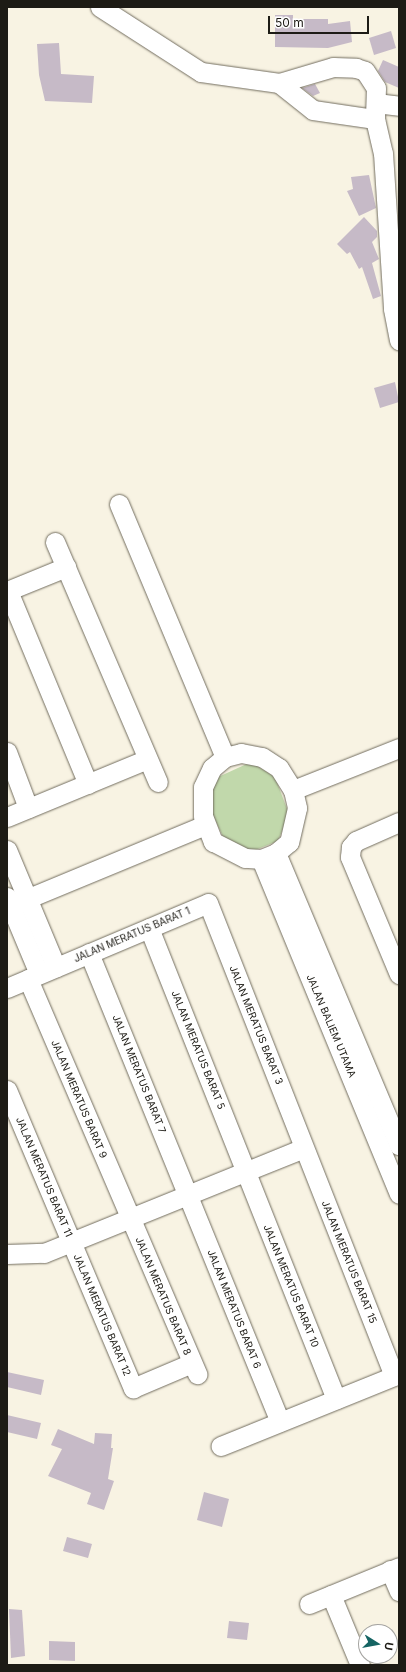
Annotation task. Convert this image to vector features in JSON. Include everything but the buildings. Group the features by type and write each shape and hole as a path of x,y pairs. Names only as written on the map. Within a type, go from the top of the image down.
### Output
{"street":[{"path":"100,7 201,72 279,83 332,67 356,68 373,80 376,88 375,111 383,153 393,309 399,340"},
{"path":"279,83 314,110 375,111 399,106"},
{"path":"119,504 225,757"},
{"path":"55,542 158,782"},
{"path":"66,568 7,591 88,784"},
{"path":"293,790 399,748"},
{"path":"7,752 28,808"},
{"path":"241,753 262,757 280,768 293,790 297,808 295,825 289,842 269,856 245,858 224,849 213,842 205,825 203,787 212,768 225,757 241,753"},
{"path":"7,817 148,759"},
{"path":"399,822 356,841 351,847 350,857 399,974"},
{"path":"41,973 8,903 28,899 205,825"},
{"path":"7,850 28,899 41,973"},
{"name":"JALAN BALIEM UTAMA","path":"269,856 399,1145"},
{"name":"JALAN BALIEM UTAMA","path":"269,856 399,1194"},
{"name":"JALAN MERATUS BARAT 1","path":"7,988 208,903"},
{"name":"JALAN MERATUS BARAT 3","path":"208,903 304,1148"},
{"name":"JALAN MERATUS BARAT 5","path":"149,928 246,1172"},
{"name":"JALAN MERATUS BARAT 7","path":"90,953 188,1195"},
{"name":"JALAN MERATUS BARAT 9","path":"41,973 130,1219"},
{"name":"JALAN MERATUS BARAT 11","path":"7,1090 72,1242"},
{"path":"7,1254 44,1253 304,1148"},
{"name":"JALAN MERATUS BARAT 15","path":"304,1148 394,1376 336,1399"},
{"name":"JALAN MERATUS BARAT 10","path":"246,1172 336,1399"},
{"name":"JALAN MERATUS BARAT 6","path":"188,1195 280,1422"},
{"name":"JALAN MERATUS BARAT 8","path":"130,1219 194,1368 133,1388"},
{"name":"JALAN MERATUS BARAT 12","path":"72,1242 133,1388"},
{"path":"221,1446 336,1399"},
{"path":"309,1604 395,1568 399,1591"},
{"path":"331,1595 360,1665"}],"green space":[{"path":"251,762 275,777 289,814 278,841 250,852 226,843 207,803 216,778"}]}
